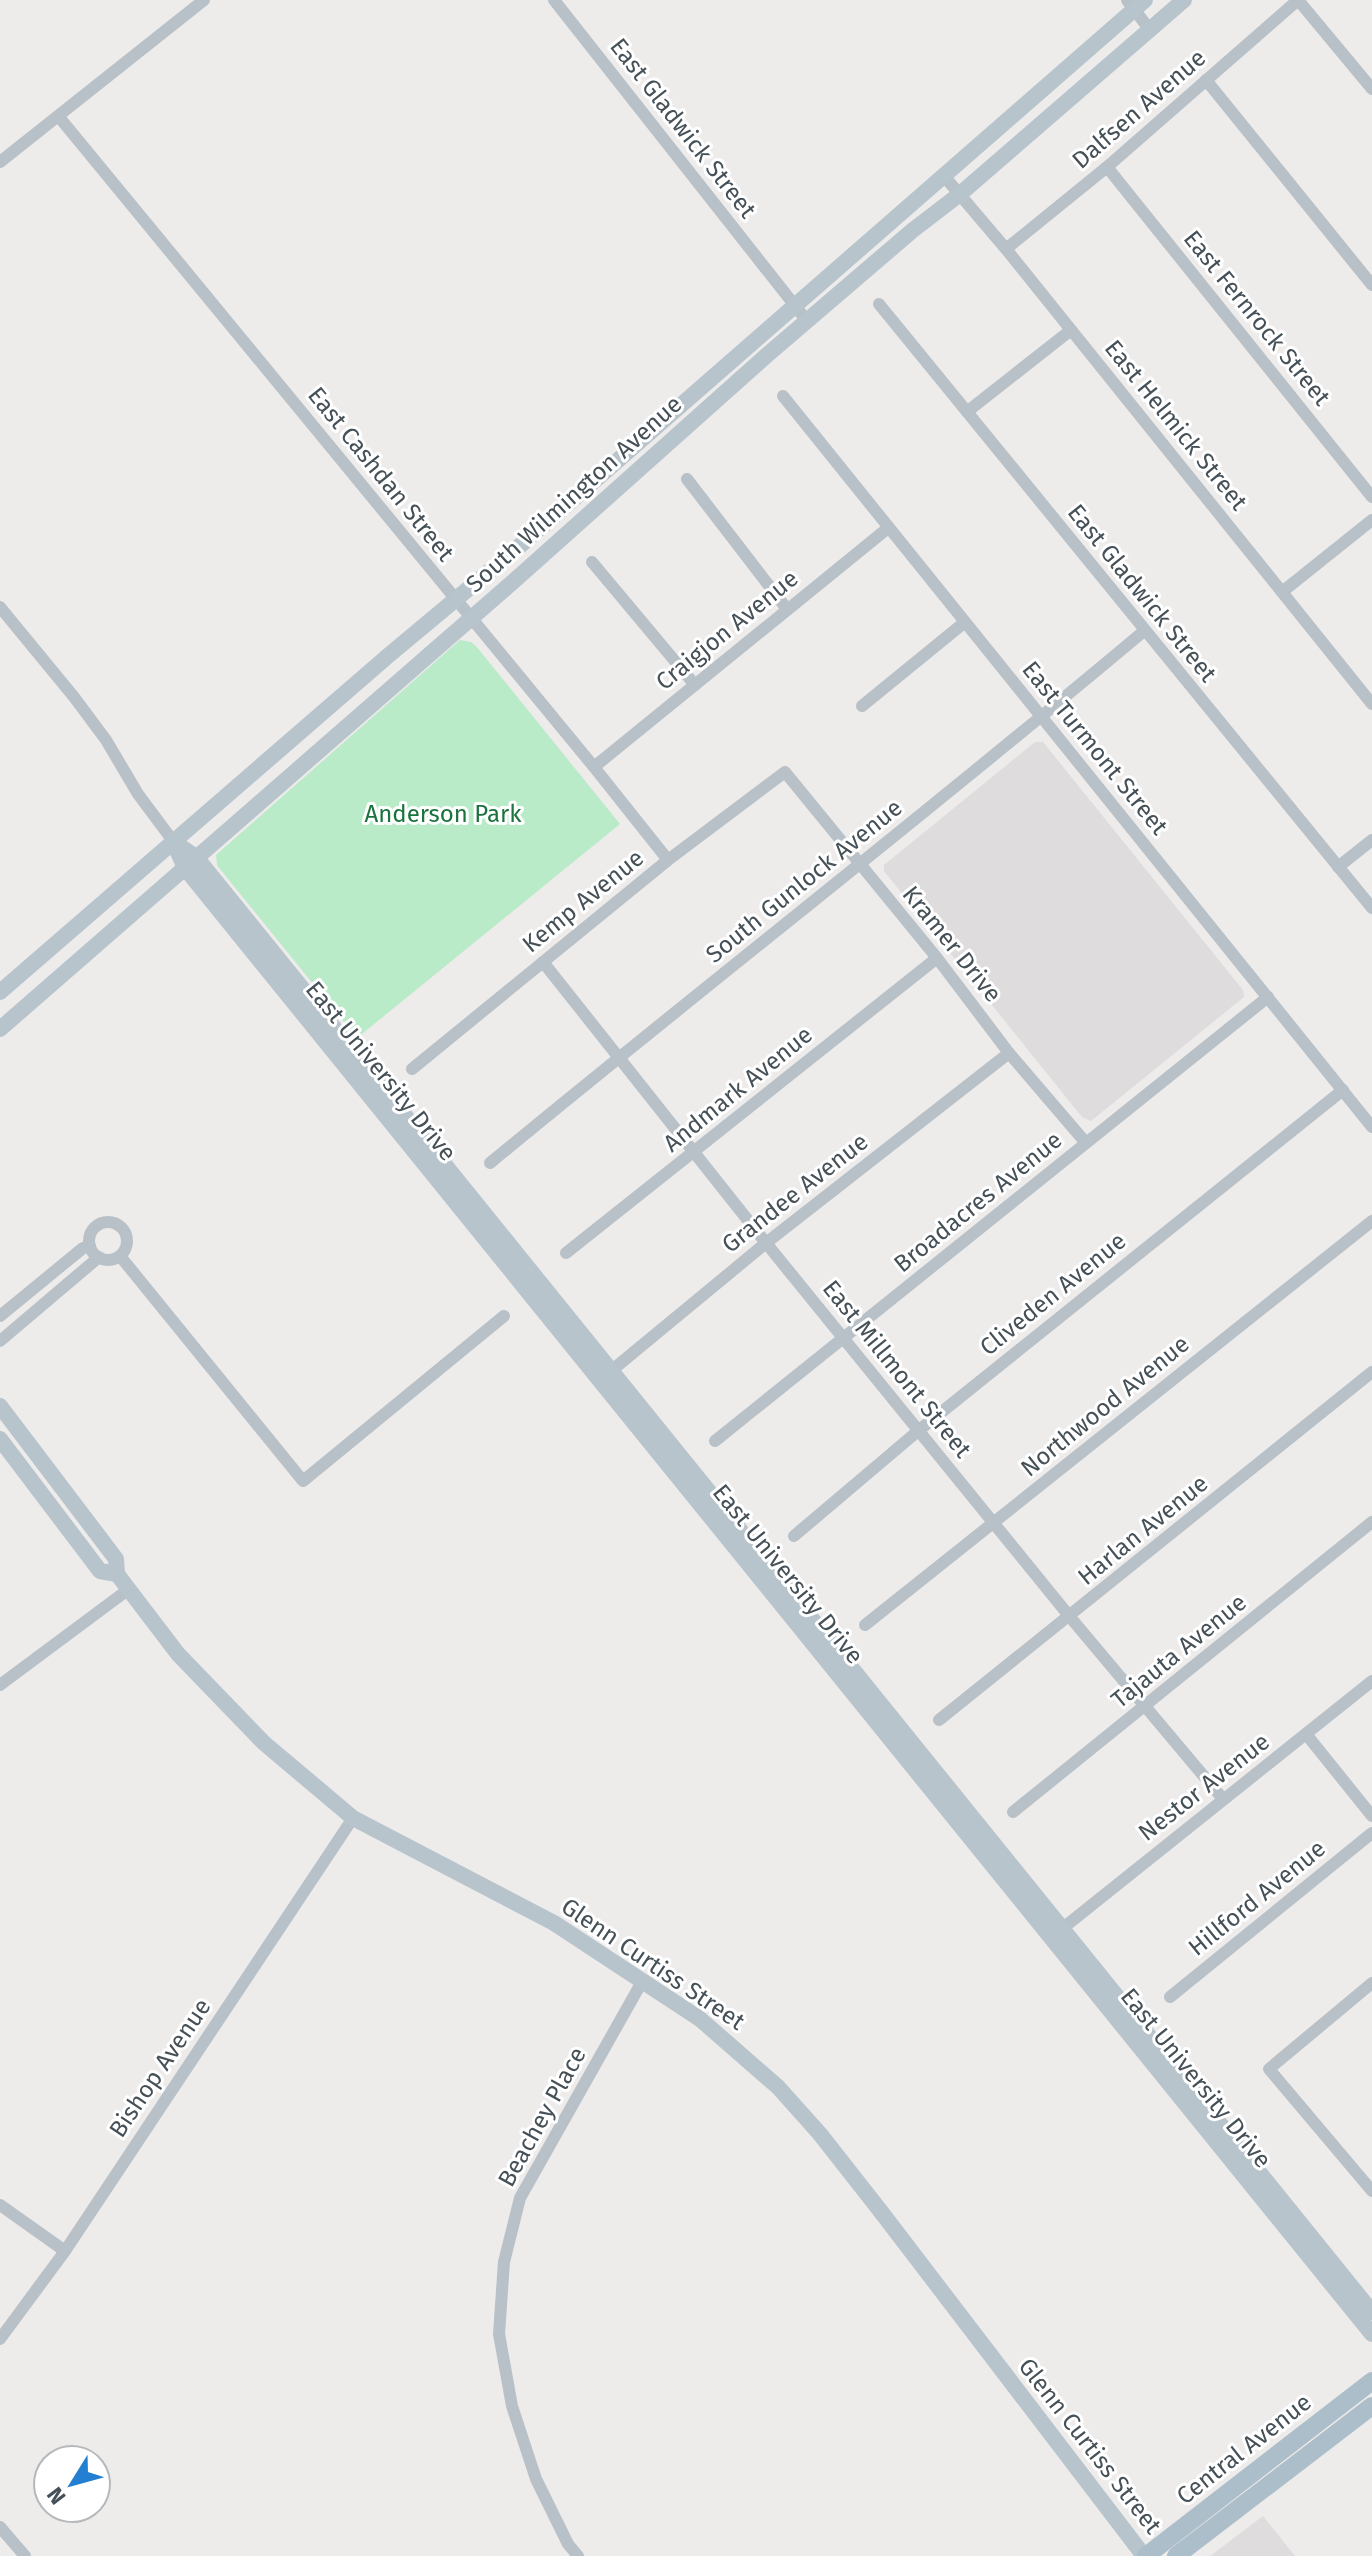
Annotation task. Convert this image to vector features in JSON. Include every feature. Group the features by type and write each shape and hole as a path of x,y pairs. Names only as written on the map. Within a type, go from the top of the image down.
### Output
{"main road":[{"name":"Central Avenue","path":"1145,2556 1372,2381"},
{"name":"Central Avenue","path":"1176,2556 1372,2406"},
{"path":"1249,2476 1261,2491"}],"street":[{"path":"0,162 204,0"},
{"name":"East Gladwick Street","path":"554,0 807,321"},
{"name":"South Wilmington Avenue","path":"0,1029 471,618 633,472 1184,0"},
{"path":"1298,0 1372,89"},
{"name":"Dalfsen Avenue","path":"1006,249 1107,167 1298,0"},
{"path":"1135,3 1150,30"},
{"name":"South Wilmington Avenue","path":"0,992 944,176 1135,3"},
{"path":"1206,80 1372,285"},
{"name":"East Cashdan Street","path":"59,117 668,860"},
{"name":"East Fernrock Street","path":"1107,167 1372,497"},
{"name":"East Helmick Street","path":"944,176 1372,704"},
{"name":"East Gladwick Street","path":"879,304 1372,908"},
{"path":"968,411 1071,330"},
{"name":"East Turmont Street","path":"783,396 1372,1127"},
{"path":"687,479 787,609"},
{"path":"1282,592 1372,520"},
{"name":"Craigjon Avenue","path":"594,767 888,528"},
{"path":"592,562 695,685"},
{"name":"East University Drive","path":"0,607 90,719 138,794 190,863 1057,1933 1372,2312"},
{"path":"862,706 965,622"},
{"name":"South Gunlock Avenue","path":"490,1163 618,1057 860,866 1144,631"},
{"name":"Kramer Drive","path":"785,772 937,958 1009,1053 1086,1143"},
{"name":"Kemp Avenue","path":"412,1069 668,860 785,772"},
{"path":"1338,867 1372,840"},
{"name":"Andmark Avenue","path":"566,1253 937,958"},
{"name":"East Millmont Street","path":"543,962 918,1431 1223,1799"},
{"name":"Broadacres Avenue","path":"715,1441 1268,997"},
{"name":"Grandee Avenue","path":"605,1376 766,1243 1009,1053"},
{"name":"Cliveden Avenue","path":"794,1536 918,1431 1343,1090"},
{"name":"Northwood Avenue","path":"865,1625 1372,1221"},
{"path":"111,1222 123,1230 127,1244 120,1256 113,1259 99,1257 90,1246 92,1231 111,1222"},
{"path":"0,1316 83,1248 90,1246"},
{"path":"120,1256 303,1481 504,1316"},
{"path":"0,1341 99,1257"},
{"name":"Harlan Avenue","path":"939,1720 1372,1372"},
{"name":"Glenn Curtiss Street","path":"0,1406 116,1559 117,1574 178,1654 264,1743 353,1818 554,1923 643,1980 700,2019 778,2087 820,2134 1145,2556"},
{"name":"Glenn Curtiss Street","path":"0,1439 100,1571 117,1574"},
{"name":"Tajauta Avenue","path":"1013,1812 1372,1522"},
{"path":"0,1685 129,1589"},
{"name":"Nestor Avenue","path":"1057,1933 1372,1681"},
{"path":"1306,1734 1372,1816"},
{"name":"Bishop Avenue","path":"0,2339 65,2251 353,1818"},
{"name":"Hillford Avenue","path":"1170,1997 1372,1833"},
{"name":"East University Drive","path":"1057,1933 1372,2334"},
{"name":"Beachey Place","path":"578,2556 568,2544 536,2479 512,2406 499,2334 504,2262 520,2198 643,1980"},
{"path":"1372,1983 1269,2069 1372,2191"},
{"path":"0,2205 65,2251"},
{"path":"0,2527 25,2556"}],"shaded area":[{"path":"1035,742 1043,742 1243,990 1244,997 1091,1121 1082,1117 884,871 884,865"},
{"path":"1263,2516 1295,2556 1210,2556"}],"green space":[{"name":"Anderson Park","path":"460,640 476,646 620,824 357,1038 220,869 216,855"}]}
